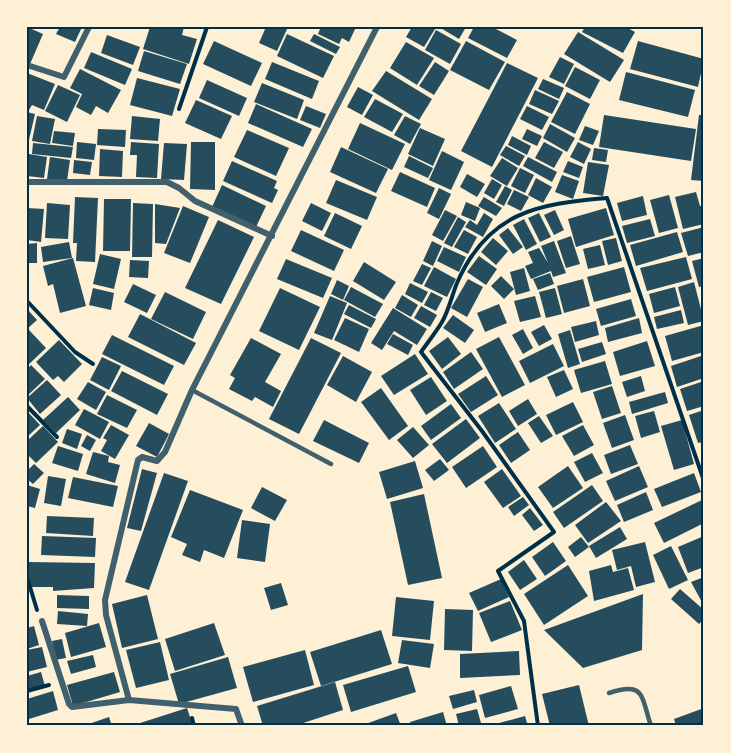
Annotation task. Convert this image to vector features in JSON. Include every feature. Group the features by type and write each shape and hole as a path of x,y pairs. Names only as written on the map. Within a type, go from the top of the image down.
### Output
{"street":[{"path":"27,65 64,77 89,27"},
{"path":"129,699 106,615 105,600 138,460 142,457 157,460 161,458 192,390 377,27"},
{"path":"27,182 167,182 195,201 272,236"},
{"path":"42,621 69,704 77,707 129,699 236,709 242,726"}],"lane":[{"path":"192,390 331,464"},
{"path":"609,693 628,687 635,689 642,697 651,726"}],"path":[{"path":"179,109 207,27"},
{"path":"538,726 524,621 498,571 554,532 482,431 421,352 443,320 457,282 478,245 496,227 529,210 556,202 607,198 704,480"},
{"path":"27,301 75,352 93,364"},
{"path":"27,406 57,437"},
{"path":"27,577 42,621"},
{"path":"27,691 61,682"}],"building":[{"path":"27,27 43,34 30,64 27,63"},
{"path":"60,27 82,27 75,42 56,34"},
{"path":"150,27 184,27 182,35 197,39 189,64 143,49"},
{"path":"266,27 288,27 277,51 259,43"},
{"path":"317,27 356,27 349,42 342,38 339,44 318,34 320,29"},
{"path":"412,27 435,29 424,47 406,37"},
{"path":"439,27 466,27 459,39"},
{"path":"474,27 492,27 517,40 507,58 468,38"},
{"path":"585,27 626,27 635,32 623,53 582,32"},
{"path":"436,30 461,44 450,64 425,50"},
{"path":"578,32 624,60 610,82 564,54"},
{"path":"287,34 334,56 323,78 277,56"},
{"path":"314,34 340,47 336,54 310,41"},
{"path":"107,35 140,47 133,65 101,53"},
{"path":"214,41 262,63 251,86 203,64"},
{"path":"466,41 505,62 489,90 450,70"},
{"path":"638,41 704,59 698,87 630,69"},
{"path":"406,42 434,58 417,85 390,68"},
{"path":"144,51 187,64 180,84 138,71"},
{"path":"91,52 132,69 125,85 84,68"},
{"path":"560,57 574,64 564,84 549,77"},
{"path":"272,62 319,81 312,99 265,79"},
{"path":"435,62 449,71 434,95 419,86"},
{"path":"507,63 538,78 492,167 461,151"},
{"path":"575,67 600,80 590,99 565,86"},
{"path":"80,69 121,90 108,113 96,106 91,115 76,107 82,94 70,88"},
{"path":"386,71 432,99 419,120 372,91"},
{"path":"626,72 695,90 688,117 619,100"},
{"path":"27,73 55,84 44,110 32,105 29,110 27,109"},
{"path":"137,78 180,89 172,116 130,105"},
{"path":"543,79 564,88 559,99 538,89"},
{"path":"207,80 247,98 239,116 199,98"},
{"path":"262,83 304,100 297,119 254,102"},
{"path":"58,85 80,95 67,122 45,111"},
{"path":"358,87 373,95 362,115 347,107"},
{"path":"535,90 559,101 552,114 529,104"},
{"path":"567,92 590,104 575,134 551,122"},
{"path":"375,99 403,114 392,132 364,117"},
{"path":"196,100 232,116 221,139 185,123"},
{"path":"256,104 312,129 303,147 248,123"},
{"path":"306,106 326,114 320,128 300,120"},
{"path":"527,106 549,117 542,130 520,119"},
{"path":"27,112 35,114 28,144 27,144"},
{"path":"604,115 696,129 691,161 599,147"},
{"path":"699,115 704,115 704,181 691,180"},
{"path":"37,116 55,119 50,144 32,141"},
{"path":"132,116 160,119 158,141 130,139"},
{"path":"405,116 421,124 410,144 394,135"},
{"path":"360,123 405,144 392,170 348,149"},
{"path":"550,124 575,138 567,152 543,138"},
{"path":"585,126 599,131 593,145 579,140"},
{"path":"420,128 445,139 433,166 408,154"},
{"path":"98,129 126,130 125,147 97,145"},
{"path":"527,129 542,136 537,146 522,139"},
{"path":"247,130 289,148 276,176 234,157"},
{"path":"54,131 75,133 73,146 52,143"},
{"path":"512,136 531,146 527,155 508,145"},
{"path":"77,142 96,144 94,160 76,158"},
{"path":"131,142 159,144 157,178 136,177 137,155 130,155"},
{"path":"191,142 215,142 215,190 190,189"},
{"path":"544,142 563,152 554,168 535,158"},
{"path":"578,142 591,149 584,164 570,157"},
{"path":"33,143 73,147 71,158 32,154"},
{"path":"164,143 187,144 184,180 161,179"},
{"path":"506,146 525,156 519,166 500,155"},
{"path":"341,147 388,169 376,193 330,172"},
{"path":"594,148 608,150 606,162 592,160"},
{"path":"100,149 123,151 122,177 99,176"},
{"path":"442,151 464,162 451,190 429,180"},
{"path":"29,154 47,157 44,178 27,176"},
{"path":"409,156 433,168 428,178 404,167"},
{"path":"50,157 70,160 67,181 47,179"},
{"path":"528,157 557,172 552,182 523,166"},
{"path":"502,158 518,168 507,186 490,176"},
{"path":"74,160 92,162 90,175 73,173"},
{"path":"232,161 277,181 274,188 278,190 272,203 223,181"},
{"path":"568,161 583,167 579,178 563,172"},
{"path":"588,162 609,165 603,196 583,193"},
{"path":"520,168 534,175 525,193 511,186"},
{"path":"400,172 435,188 427,207 391,191"},
{"path":"467,174 485,184 477,197 460,187"},
{"path":"562,175 579,181 573,199 555,192"},
{"path":"536,178 552,187 543,203 528,195"},
{"path":"492,179 502,185 494,199 484,193"},
{"path":"336,180 377,197 367,220 326,203"},
{"path":"222,185 266,206 256,227 212,207"},
{"path":"505,186 512,190 504,206 496,202"},
{"path":"439,188 451,194 439,219 427,213"},
{"path":"514,190 529,197 521,211 507,204"},
{"path":"696,192 700,206 704,206 704,224 683,229 675,197"},
{"path":"669,195 678,228 659,233 650,200"},
{"path":"643,196 647,215 622,221 617,203"},
{"path":"75,197 98,198 95,262 76,261 77,243 73,243"},
{"path":"484,197 502,208 496,216 478,206"},
{"path":"104,199 131,199 130,251 103,251"},
{"path":"466,202 480,208 475,221 461,215"},
{"path":"47,203 70,205 68,239 45,238"},
{"path":"133,203 153,204 152,257 132,257"},
{"path":"311,203 331,213 322,231 302,221"},
{"path":"155,204 180,208 166,244 155,243"},
{"path":"183,206 209,217 190,263 164,253"},
{"path":"27,208 44,209 41,242 27,240"},
{"path":"606,208 614,235 576,247 568,219"},
{"path":"445,210 457,216 443,241 432,235"},
{"path":"555,210 564,230 554,235 544,215"},
{"path":"335,213 362,226 351,249 324,236"},
{"path":"484,213 493,219 483,237 465,227 470,220 477,225"},
{"path":"539,213 551,237 540,242 528,218"},
{"path":"458,217 466,222 452,247 444,243"},
{"path":"524,219 537,244 526,250 513,225"},
{"path":"650,219 655,236 627,243 622,226"},
{"path":"218,220 254,237 221,304 185,288"},
{"path":"704,227 704,252 688,256 681,233"},
{"path":"508,228 523,247 513,254 499,235"},
{"path":"301,230 344,250 334,271 291,251"},
{"path":"464,230 477,237 468,254 454,247"},
{"path":"677,232 683,252 636,266 630,245"},
{"path":"571,236 580,264 566,268 557,241"},
{"path":"493,238 508,251 496,265 481,252"},
{"path":"616,238 622,261 608,265 602,241"},
{"path":"432,241 442,246 433,266 423,261"},
{"path":"554,241 566,273 553,277 551,271 531,279 525,266 533,263 528,252 539,248 548,263 541,246"},
{"path":"69,242 72,258 43,262 41,247"},
{"path":"37,243 37,263 27,263 27,244"},
{"path":"600,245 605,265 588,269 583,249"},
{"path":"444,247 466,257 459,272 437,261"},
{"path":"100,254 121,259 114,289 93,284"},
{"path":"479,256 497,269 486,285 467,272"},
{"path":"686,257 692,279 647,291 640,268"},
{"path":"73,258 86,306 60,313 53,284 48,286 43,266"},
{"path":"704,258 704,286 699,287 692,261"},
{"path":"286,259 332,278 323,298 277,279"},
{"path":"130,260 149,261 148,278 129,277"},
{"path":"364,262 396,282 384,300 353,281"},
{"path":"422,264 431,268 422,285 413,281"},
{"path":"434,267 456,279 447,297 424,286"},
{"path":"624,267 631,292 594,302 587,277"},
{"path":"524,268 530,291 516,295 510,272"},
{"path":"550,273 554,284 538,290 533,279"},
{"path":"501,276 514,289 504,299 491,286"},
{"path":"468,279 483,287 467,317 451,308"},
{"path":"583,279 590,306 564,313 557,286"},
{"path":"337,280 349,286 343,300 331,294"},
{"path":"694,282 704,321 688,325 678,287"},
{"path":"410,283 428,292 422,303 405,294"},
{"path":"133,284 156,295 147,313 124,302"},
{"path":"351,287 383,304 375,317 344,300"},
{"path":"675,287 680,306 654,313 649,294"},
{"path":"93,288 114,293 111,310 89,305"},
{"path":"280,288 320,307 299,350 259,331"},
{"path":"555,288 562,314 546,318 539,292"},
{"path":"165,292 206,312 193,339 151,319"},
{"path":"431,292 443,298 436,311 424,305"},
{"path":"402,295 418,305 411,317 395,308"},
{"path":"330,296 347,303 332,340 314,333"},
{"path":"535,296 541,317 520,322 514,301"},
{"path":"631,299 636,316 601,326 596,309"},
{"path":"499,304 507,323 485,332 477,313"},
{"path":"349,305 376,319 371,328 344,314"},
{"path":"421,306 437,315 430,327 414,318"},
{"path":"393,308 427,329 417,345 394,331 382,350 371,343"},
{"path":"27,309 37,320 27,329"},
{"path":"681,310 684,323 657,329 654,317"},
{"path":"140,314 196,343 184,365 128,337"},
{"path":"453,315 474,330 465,343 443,328"},
{"path":"345,318 369,329 359,352 334,340"},
{"path":"639,318 642,333 608,342 605,328"},
{"path":"596,321 599,335 575,342 571,327"},
{"path":"544,325 552,339 539,346 531,332"},
{"path":"704,325 704,352 672,361 665,336"},
{"path":"523,329 533,348 523,354 512,335"},
{"path":"29,330 46,348 27,366 27,332"},
{"path":"570,330 580,364 568,368 558,334"},
{"path":"393,334 413,345 408,355 387,344"},
{"path":"112,335 174,366 164,385 102,354"},
{"path":"448,337 461,354 442,369 429,351"},
{"path":"499,337 525,385 502,397 476,349"},
{"path":"251,338 281,354 265,382 281,391 273,407 255,397 252,401 229,389 235,378 230,375"},
{"path":"311,338 341,353 299,434 269,419"},
{"path":"59,340 82,364 64,382 58,376 53,380 36,362"},
{"path":"647,341 655,366 620,376 613,352"},
{"path":"602,342 606,354 582,362 578,349"},
{"path":"553,344 564,366 530,383 519,361"},
{"path":"471,352 483,369 454,389 443,372"},
{"path":"415,354 428,374 394,395 381,376"},
{"path":"704,355 704,378 677,387 671,366"},
{"path":"343,356 372,372 356,402 327,385"},
{"path":"102,357 121,366 109,390 90,380"},
{"path":"605,361 612,384 581,393 574,370"},
{"path":"31,365 45,379 27,396 27,369"},
{"path":"564,370 573,389 556,397 547,377"},
{"path":"122,371 168,394 157,415 111,391"},
{"path":"486,376 498,395 471,412 458,394"},
{"path":"641,376 645,391 627,397 622,382"},
{"path":"431,377 447,401 426,415 410,390"},
{"path":"47,380 61,395 40,414 27,398"},
{"path":"704,381 704,406 687,411 680,389"},
{"path":"88,382 106,392 96,410 77,399"},
{"path":"612,386 621,413 602,419 593,392"},
{"path":"381,388 408,426 389,440 361,402"},
{"path":"665,392 668,403 632,414 629,402"},
{"path":"107,395 137,410 127,428 97,414"},
{"path":"68,397 80,410 56,433 43,420"},
{"path":"528,399 537,414 518,426 509,411"},
{"path":"573,402 583,422 556,435 546,415"},
{"path":"499,403 516,429 495,443 478,416"},
{"path":"451,404 461,418 431,440 421,426"},
{"path":"84,409 109,422 100,439 75,425"},
{"path":"704,410 704,442 698,443 689,415"},
{"path":"27,411 40,425 27,437"},
{"path":"654,411 660,432 641,438 635,416"},
{"path":"625,415 634,440 612,448 603,423"},
{"path":"539,416 553,436 541,443 528,423"},
{"path":"466,419 480,438 447,463 432,444"},
{"path":"324,420 369,443 359,463 313,441"},
{"path":"682,420 694,464 674,470 661,426"},
{"path":"149,423 169,434 157,457 136,446"},
{"path":"111,425 129,435 115,459 101,451 107,440 103,438"},
{"path":"583,425 594,445 574,456 562,436"},
{"path":"43,426 58,442 36,463 27,454 27,441"},
{"path":"413,427 429,445 413,458 397,440"},
{"path":"67,429 82,434 77,449 62,443"},
{"path":"518,432 530,450 511,463 499,445"},
{"path":"87,435 96,440 90,451 81,446"},
{"path":"630,445 638,464 611,474 604,455"},
{"path":"58,446 83,454 78,471 52,463"},
{"path":"483,446 497,467 466,488 452,467"},
{"path":"93,452 109,456 108,462 120,465 115,483 86,474"},
{"path":"592,453 603,473 585,482 574,462"},
{"path":"440,459 449,470 434,481 425,470"},
{"path":"415,461 423,488 387,499 379,472"},
{"path":"34,464 44,473 33,484 27,479 27,471"},
{"path":"568,466 583,488 553,508 538,487"},
{"path":"639,466 648,487 615,501 606,481"},
{"path":"142,469 157,473 141,531 127,528"},
{"path":"502,469 521,496 503,508 484,482"},
{"path":"164,473 188,481 149,590 125,582"},
{"path":"694,473 701,492 662,507 654,489"},
{"path":"48,476 66,479 61,506 44,503"},
{"path":"73,477 118,486 113,507 68,498"},
{"path":"27,485 40,489 35,508 27,506"},
{"path":"592,485 603,501 564,528 553,512"},
{"path":"262,487 287,500 275,521 251,508"},
{"path":"190,490 243,510 224,558 204,550 200,562 182,555 187,544 171,537"},
{"path":"646,492 653,510 624,522 617,505"},
{"path":"424,494 442,578 408,585 390,502"},
{"path":"523,497 529,505 514,516 508,507"},
{"path":"702,500 704,523 664,543 654,523"},
{"path":"606,502 621,521 588,543 575,525"},
{"path":"530,508 543,525 534,531 522,515"},
{"path":"47,516 94,518 93,536 46,533"},
{"path":"242,520 270,524 265,562 237,558"},
{"path":"620,527 627,539 596,558 589,546"},
{"path":"42,536 96,538 95,557 41,555"},
{"path":"704,536 704,567 688,573 678,547"},
{"path":"581,537 589,547 575,557 568,547"},
{"path":"553,542 566,561 545,576 532,557"},
{"path":"645,542 655,582 636,587 631,566 617,570 612,550"},
{"path":"671,546 688,580 669,589 653,555"},
{"path":"524,560 537,579 520,590 508,572"},
{"path":"29,562 95,563 94,588 53,591 53,587 29,587"},
{"path":"568,565 588,596 544,625 524,594"},
{"path":"611,565 613,572 628,568 634,590 594,601 589,571"},
{"path":"704,577 704,606 691,582"},
{"path":"501,579 509,597 478,611 469,593"},
{"path":"281,583 288,605 271,610 264,588"},
{"path":"680,589 704,610 704,619 699,624 671,599"},
{"path":"643,594 642,650 583,668 544,630"},
{"path":"57,595 89,596 89,609 57,608"},
{"path":"147,595 158,639 122,648 112,604"},
{"path":"396,597 434,601 430,640 392,636"},
{"path":"510,601 522,630 491,642 479,613"},
{"path":"445,609 473,610 472,651 444,650"},
{"path":"58,611 88,614 87,626 57,624"},
{"path":"99,623 106,647 71,657 65,633"},
{"path":"214,623 225,655 175,671 165,639"},
{"path":"34,626 39,645 27,649 27,628"},
{"path":"381,630 392,664 321,686 310,652"},
{"path":"62,639 66,658 55,660 52,641"},
{"path":"402,640 434,644 430,668 398,663"},
{"path":"160,642 169,680 136,688 126,650"},
{"path":"42,647 47,667 27,672 27,650"},
{"path":"305,650 314,685 253,702 243,667"},
{"path":"519,651 520,675 460,678 460,654"},
{"path":"93,655 96,667 71,674 67,661"},
{"path":"228,657 237,688 179,704 170,674"},
{"path":"408,666 416,692 351,712 343,685"},
{"path":"41,672 45,686 27,691 27,676"},
{"path":"114,672 120,692 73,706 67,685"},
{"path":"335,682 343,710 294,726 263,726 257,706"},
{"path":"579,685 589,726 550,726 542,694"},
{"path":"511,686 518,709 485,718 479,695"},
{"path":"474,690 477,702 453,709 449,696"},
{"path":"53,691 58,710 29,719 27,699"},
{"path":"187,708 193,726 138,726 137,724"},
{"path":"704,708 704,726 676,726 674,719"},
{"path":"477,709 481,723 459,726 456,714"},
{"path":"443,712 447,726 411,726 410,722"},
{"path":"396,713 401,726 360,726"},
{"path":"525,716 528,726 492,726 492,725"},
{"path":"109,717 112,726 83,726"}]}
